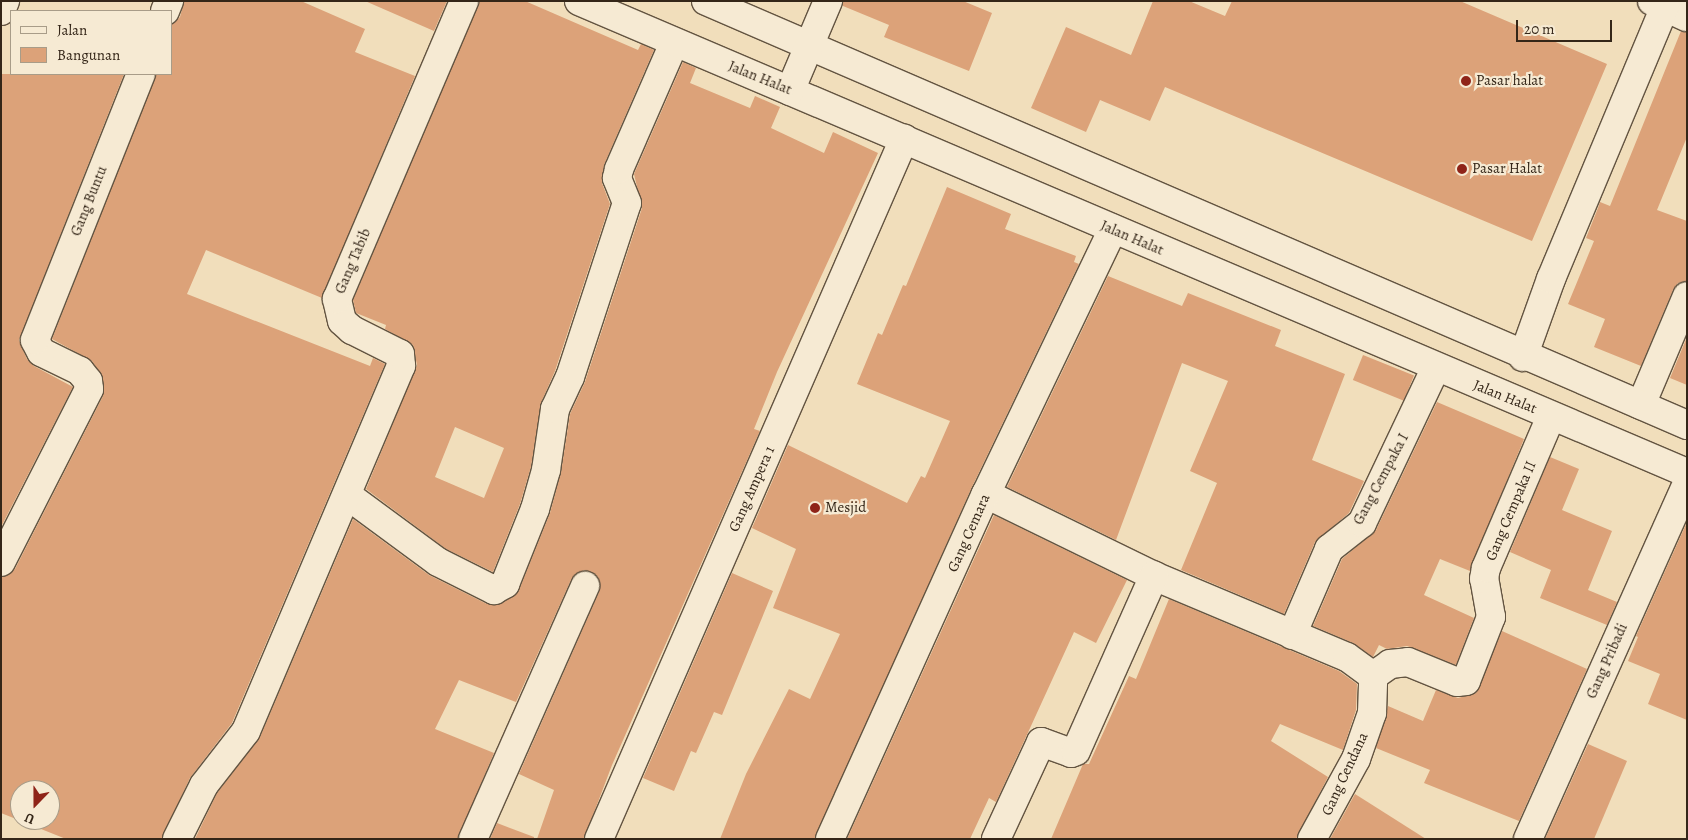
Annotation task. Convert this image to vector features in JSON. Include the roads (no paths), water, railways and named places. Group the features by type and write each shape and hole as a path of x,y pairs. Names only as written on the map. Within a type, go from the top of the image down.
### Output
{"street":[{"path":"1,11 5,1"},
{"name":"Gang Tabib","path":"347,495 401,366 400,354 352,330 342,321 337,298 464,1"},
{"name":"Jalan Halat","path":"578,1 1435,368 1687,473"},
{"path":"706,1 809,48 1523,357 1687,425"},
{"path":"790,91 828,1"},
{"path":"1523,357 1551,279 1668,8"},
{"path":"177,839 204,785 246,731 347,495 438,562 494,590 505,584 535,509 546,470 555,409 570,377 627,203 617,178 619,169 674,43"},
{"name":"Gang Buntu","path":"1,562 89,389 88,381 80,371 37,347 38,327 141,75"},
{"name":"Gang Ampera 1","path":"599,839 904,139"},
{"name":"Gang Cemara","path":"830,839 986,494 1113,229"},
{"path":"1641,405 1687,296"},
{"name":"Gang Cempaka I","path":"1292,635 1330,550 1336,541 1362,523 1435,368"},
{"name":"Gang Cempaka II","path":"1373,676 1390,664 1408,662 1457,682 1466,681 1491,617 1484,579 1486,568 1551,416"},
{"name":"Gang Pribadi","path":"1528,839 1687,483"},
{"path":"986,494 1154,576 1347,657 1373,676"},
{"path":"996,839 1041,742 1071,753 1076,750 1154,576"},
{"path":"473,839 585,586"},
{"name":"Gang Cendana","path":"1312,839 1356,759 1372,713 1373,676"}],"place":[{"name":"Pasar halat","path":"1466,81"},
{"name":"Pasar Halat","path":"1462,169"},
{"name":"Mesjid","path":"815,508"}]}
